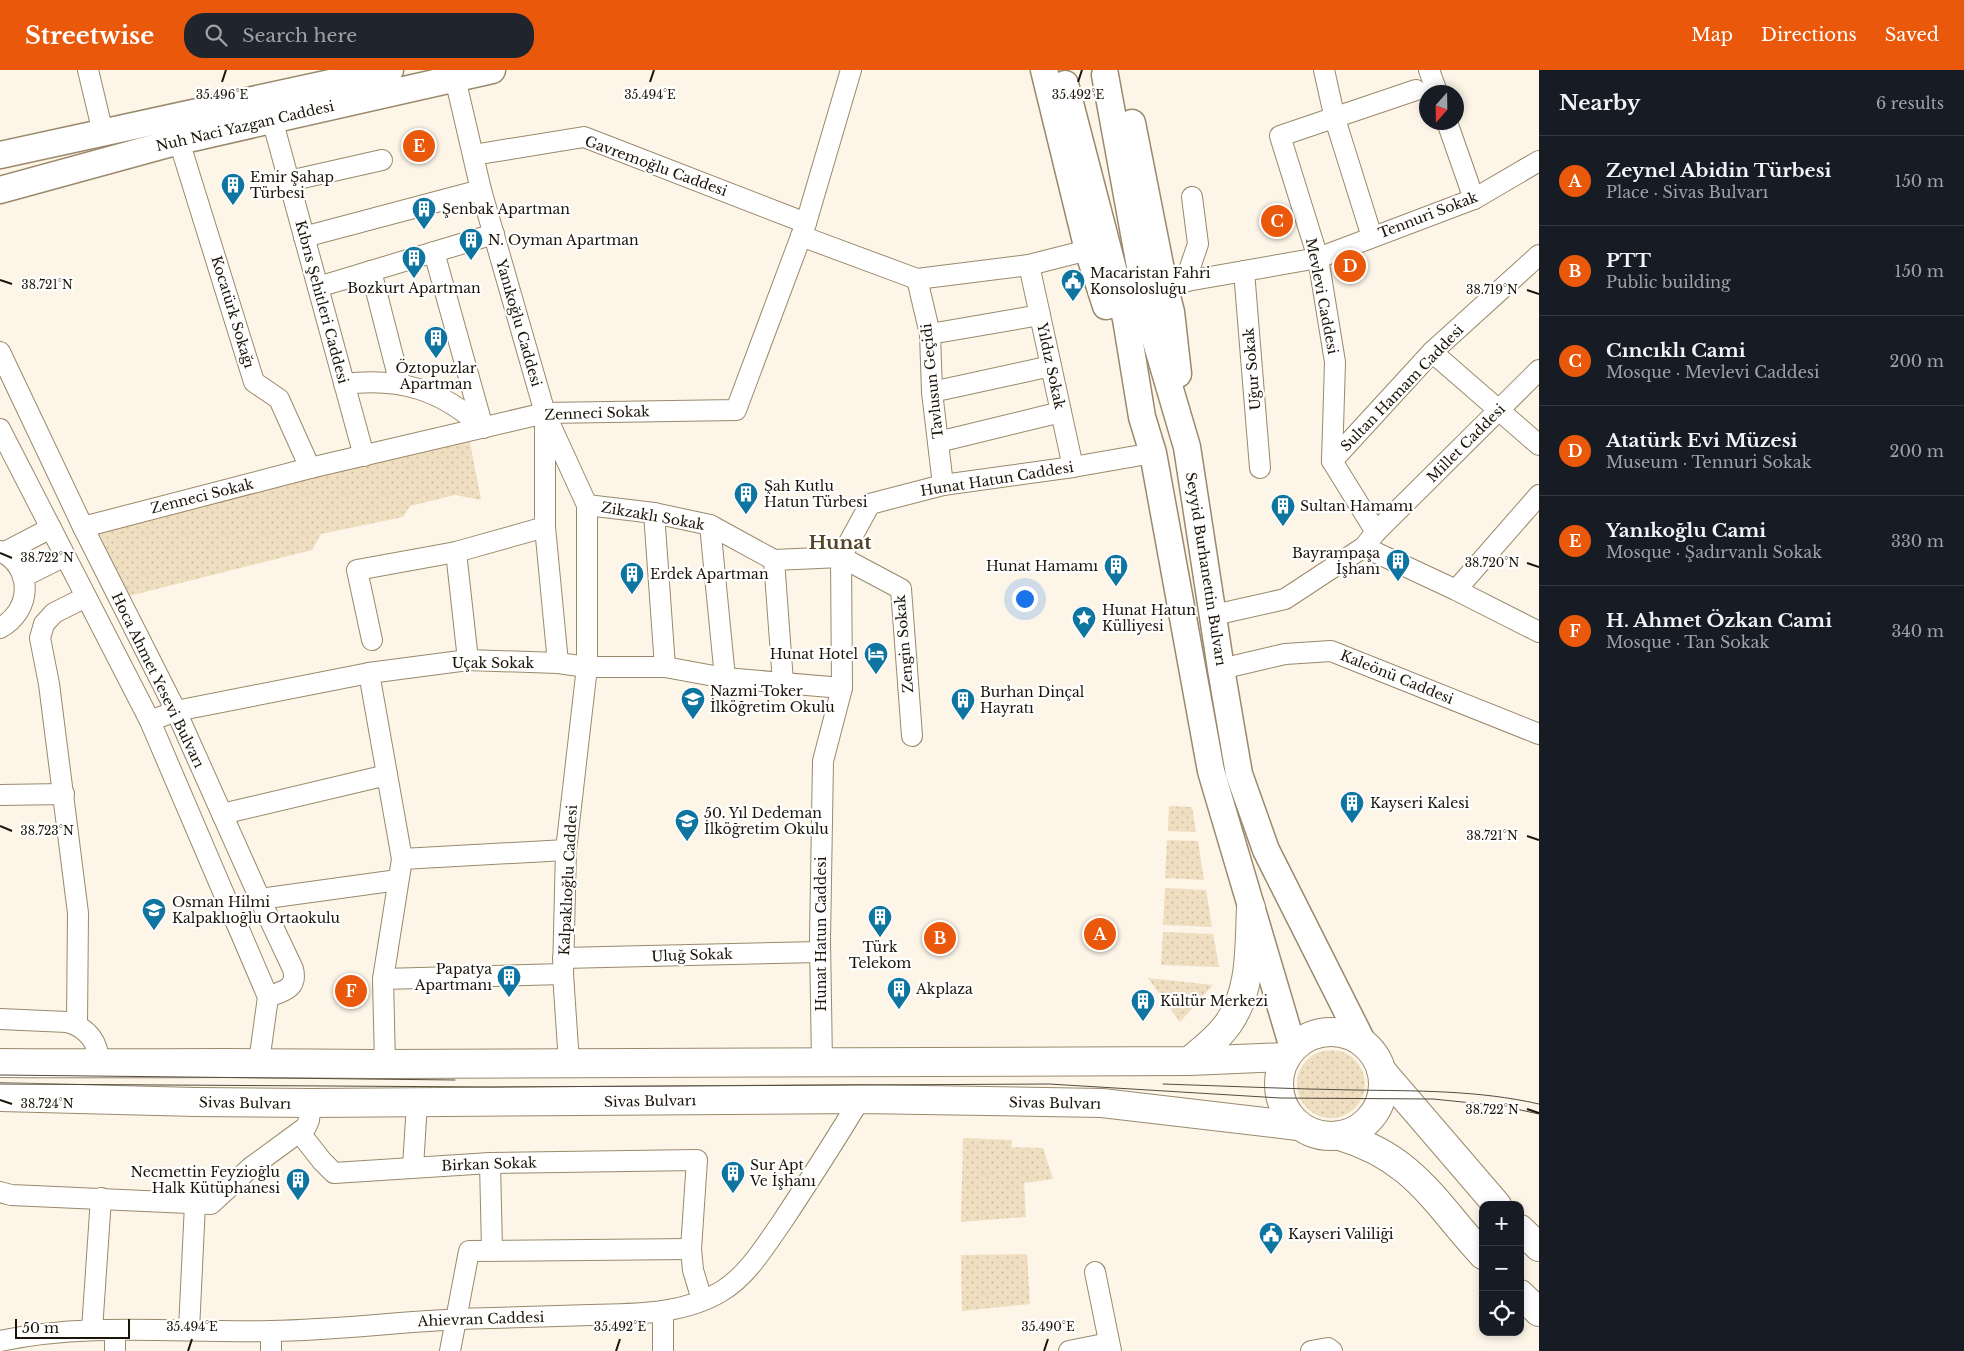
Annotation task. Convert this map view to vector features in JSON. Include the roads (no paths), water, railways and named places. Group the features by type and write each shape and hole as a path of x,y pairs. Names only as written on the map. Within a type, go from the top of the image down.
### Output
{"highway":[{"path":"1189,1061 1223,1030 1238,1006 1246,984 1252,908"},
{"path":"1479,1250 1430,1192 1408,1171 1369,1146 1340,1136 1318,1135 1298,1126 1290,1118 1280,1099 1279,1077 1289,1052 1301,1041 1321,1033 1343,1034 1363,1043 1371,1051 1381,1070 1494,1201"},
{"path":"0,1063 569,1064 1189,1061 1289,1052"},
{"path":"0,1054 99,1064"},
{"path":"1340,1136 1360,1128 1376,1112 1383,1092 1381,1070"},
{"name":"Sivas Bulvarı","path":"0,1097 311,1103 860,1099 1102,1103 1298,1126"},
{"path":"0,1111 70,1098"},
{"path":"1524,1232 1539,1247"},
{"path":"1524,1298 1539,1312"}],"main road":[{"name":"Nuh Naci Yazgan Caddesi","path":"0,155 390,70"},
{"name":"Nuh Naci Yazgan Caddesi","path":"0,190 179,141 492,70"},
{"path":"1113,72 1174,283 1171,312 1187,447"},
{"name":"Seyyid Burhanettin Bulvarı","path":"1113,72 1150,321 1187,447 1239,774 1266,850 1363,1043"},
{"path":"1055,77 1088,250 1142,417"},
{"name":"Seyyid Burhanettin Bulvarı","path":"1055,77 1126,319 1142,417 1153,453 1211,770 1252,908 1289,1052"}],"street":[{"path":"88,70 103,133"},
{"name":"Zenneci Sokak","path":"83,527 310,468 545,413 736,410 804,229 851,70"},
{"path":"1324,70 1335,119 1372,237"},
{"path":"1429,70 1434,85"},
{"name":"Yanıkoğlu Caddesi","path":"455,78 481,190 545,413 544,527 558,663"},
{"name":"Mevlevi Caddesi","path":"1332,461 1335,362 1318,258 1280,136 1335,119 1416,90"},
{"name":"Kıbrıs Şehitleri Caddesi","path":"272,119 364,456"},
{"path":"1450,130 1474,200"},
{"name":"Gavremoğlu Caddesi","path":"473,155 584,137 804,229"},
{"name":"Kocatürk Sokağı","path":"179,141 254,382 278,399 310,468"},
{"path":"289,181 382,160"},
{"name":"Tennuri Sokak","path":"1174,283 1318,258 1474,200 1539,161"},
{"path":"304,237 481,190"},
{"path":"1174,283 1198,244 1192,197"},
{"path":"804,229 917,279 1029,265 1088,250"},
{"path":"318,287 494,234"},
{"path":"434,252 483,428"},
{"name":"Sultan Hamam Caddesi","path":"1332,461 1432,352 1539,255"},
{"name":"Yıldız Sokak","path":"1029,265 1073,467"},
{"path":"371,271 400,384"},
{"name":"Uğur Sokak","path":"1244,271 1260,468"},
{"name":"Tavlusun Geçidi","path":"917,279 930,334 932,392 943,485"},
{"path":"930,334 1040,315"},
{"name":"Hoca Ahmet Yesevi Bulvarı","path":"0,352 83,527 176,712 295,977 293,984 289,988 268,997 150,721 0,430"},
{"path":"1432,352 1539,445"},
{"path":"932,392 1051,366"},
{"name":"Millet Caddesi","path":"1214,615 1285,600 1370,539 1539,370"},
{"path":"344,384 382,382 400,384 431,392 459,407 483,428"},
{"path":"938,442 1061,412"},
{"name":"Zikzaklı Sokak","path":"545,413 587,505 654,513 710,525 774,560"},
{"name":"Hunat Hatun Caddesi","path":"822,1062 820,952 823,761 842,688 841,557 870,504 943,485 1073,467 1153,453"},
{"path":"1332,461 1370,539 1456,590 1537,629"},
{"path":"1456,590 1539,495"},
{"name":"Kalpaklıoğlu Caddesi","path":"569,1064 563,966 566,850 587,667 587,505"},
{"path":"654,513 665,667"},
{"path":"710,525 725,678"},
{"path":"372,640 357,570 456,552 544,527"},
{"path":"1,552 51,528"},
{"path":"0,628 7,624 20,609 25,589 23,577 14,560 1,552"},
{"path":"456,552 468,660"},
{"path":"23,577 65,556"},
{"path":"783,682 774,560 841,557"},
{"name":"Zengin Sokak","path":"841,557 900,589 912,736"},
{"path":"77,1025 78,913 50,684 40,638 44,624 54,613 86,597"},
{"name":"Kaleönü Caddesi","path":"1221,669 1285,654 1331,651 1539,734"},
{"name":"Uçak Sokak","path":"150,721 176,712 369,673 468,660 558,663 587,667 665,667 725,678 842,688"},
{"path":"369,673 402,859 383,979 384,1064"},
{"path":"222,814 387,775"},
{"path":"0,795 64,794"},
{"path":"402,859 566,850"},
{"path":"260,900 398,880"},
{"name":"Uluğ Sokak","path":"383,979 563,966 820,952"},
{"path":"259,1062 268,997"},
{"path":"0,1019 67,1022 77,1025 87,1032 95,1043 99,1064"},
{"name":"Ahievran Caddesi","path":"0,1341 34,1333 92,1330 271,1331 458,1319 647,1314 702,1300 721,1292 734,1282 757,1258 820,1166 860,1099"},
{"path":"0,1192 11,1195 211,1204 250,1168 300,1133 309,1120 311,1103"},
{"path":"413,1167 417,1103"},
{"name":"Birkan Sokak","path":"300,1133 334,1173 490,1163 697,1160 690,1249"},
{"path":"490,1163 492,1250"},
{"path":"92,1330 100,1198"},
{"path":"189,1330 195,1204"},
{"path":"450,1351 458,1319 469,1251 690,1249 693,1270 702,1300"},
{"path":"1069,1351 1110,1347 1095,1272"},
{"path":"663,1310 663,1351"},
{"path":"115,1330 115,1351"},
{"path":"271,1331 271,1351"},
{"path":"1311,1351 1328,1348 1332,1351"}],"tram line":[{"path":"0,1075 455,1080"},
{"path":"0,1084 492,1087 1049,1084 1280,1098 1433,1099 1502,1106 1539,1114"},
{"path":"1163,1084 1447,1092 1493,1096 1539,1104"}],"place":[{"name":"Yanıkoğlu Cami","path":"419,146"},
{"name":"Emir Şahap Türbesi","path":"233,206"},
{"name":"Cıncıklı Cami","path":"1277,221"},
{"name":"Şenbak Apartman","path":"424,230"},
{"name":"N. Oyman Apartman","path":"471,261"},
{"name":"Atatürk Evi Müzesi","path":"1350,266"},
{"name":"Bozkurt Apartman","path":"414,279"},
{"name":"Macaristan Fahri Konsolosluğu","path":"1073,302"},
{"name":"Öztopuzlar Apartman","path":"436,359"},
{"name":"Şah Kutlu Hatun Türbesi","path":"746,515"},
{"name":"Sultan Hamamı","path":"1283,527"},
{"name":"Bayrampaşa İşhanı","path":"1398,582"},
{"name":"Hunat Hamamı","path":"1116,587"},
{"name":"Erdek Apartman","path":"632,595"},
{"name":"Hunat Hatun Külliyesi","path":"1084,639"},
{"name":"Hunat Hotel","path":"876,675"},
{"name":"Nazmi Toker İlköğretim Okulu","path":"693,720"},
{"name":"Burhan Dinçal Hayratı","path":"963,721"},
{"name":"Kayseri Kalesi","path":"1352,824"},
{"name":"50. Yıl Dedeman İlköğretim Okulu","path":"687,842"},
{"name":"Osman Hilmi Kalpaklıoğlu Ortaokulu","path":"154,931"},
{"name":"Zeynel Abidin Türbesi","path":"1100,934"},
{"name":"Türk Telekom","path":"880,938"},
{"name":"PTT","path":"940,938"},
{"name":"H. Ahmet Özkan Cami","path":"351,991"},
{"name":"Papatya Apartmanı","path":"509,998"},
{"name":"Akplaza","path":"899,1010"},
{"name":"Kültür Merkezi","path":"1143,1022"},
{"name":"Sur Apt Ve İşhanı","path":"733,1194"},
{"name":"Necmettin Feyzioğlu Halk Kütüphanesi","path":"298,1201"},
{"name":"Kayseri Valiliği","path":"1271,1255"}],"district":[{"name":"Hunat","path":"840,542"}]}
